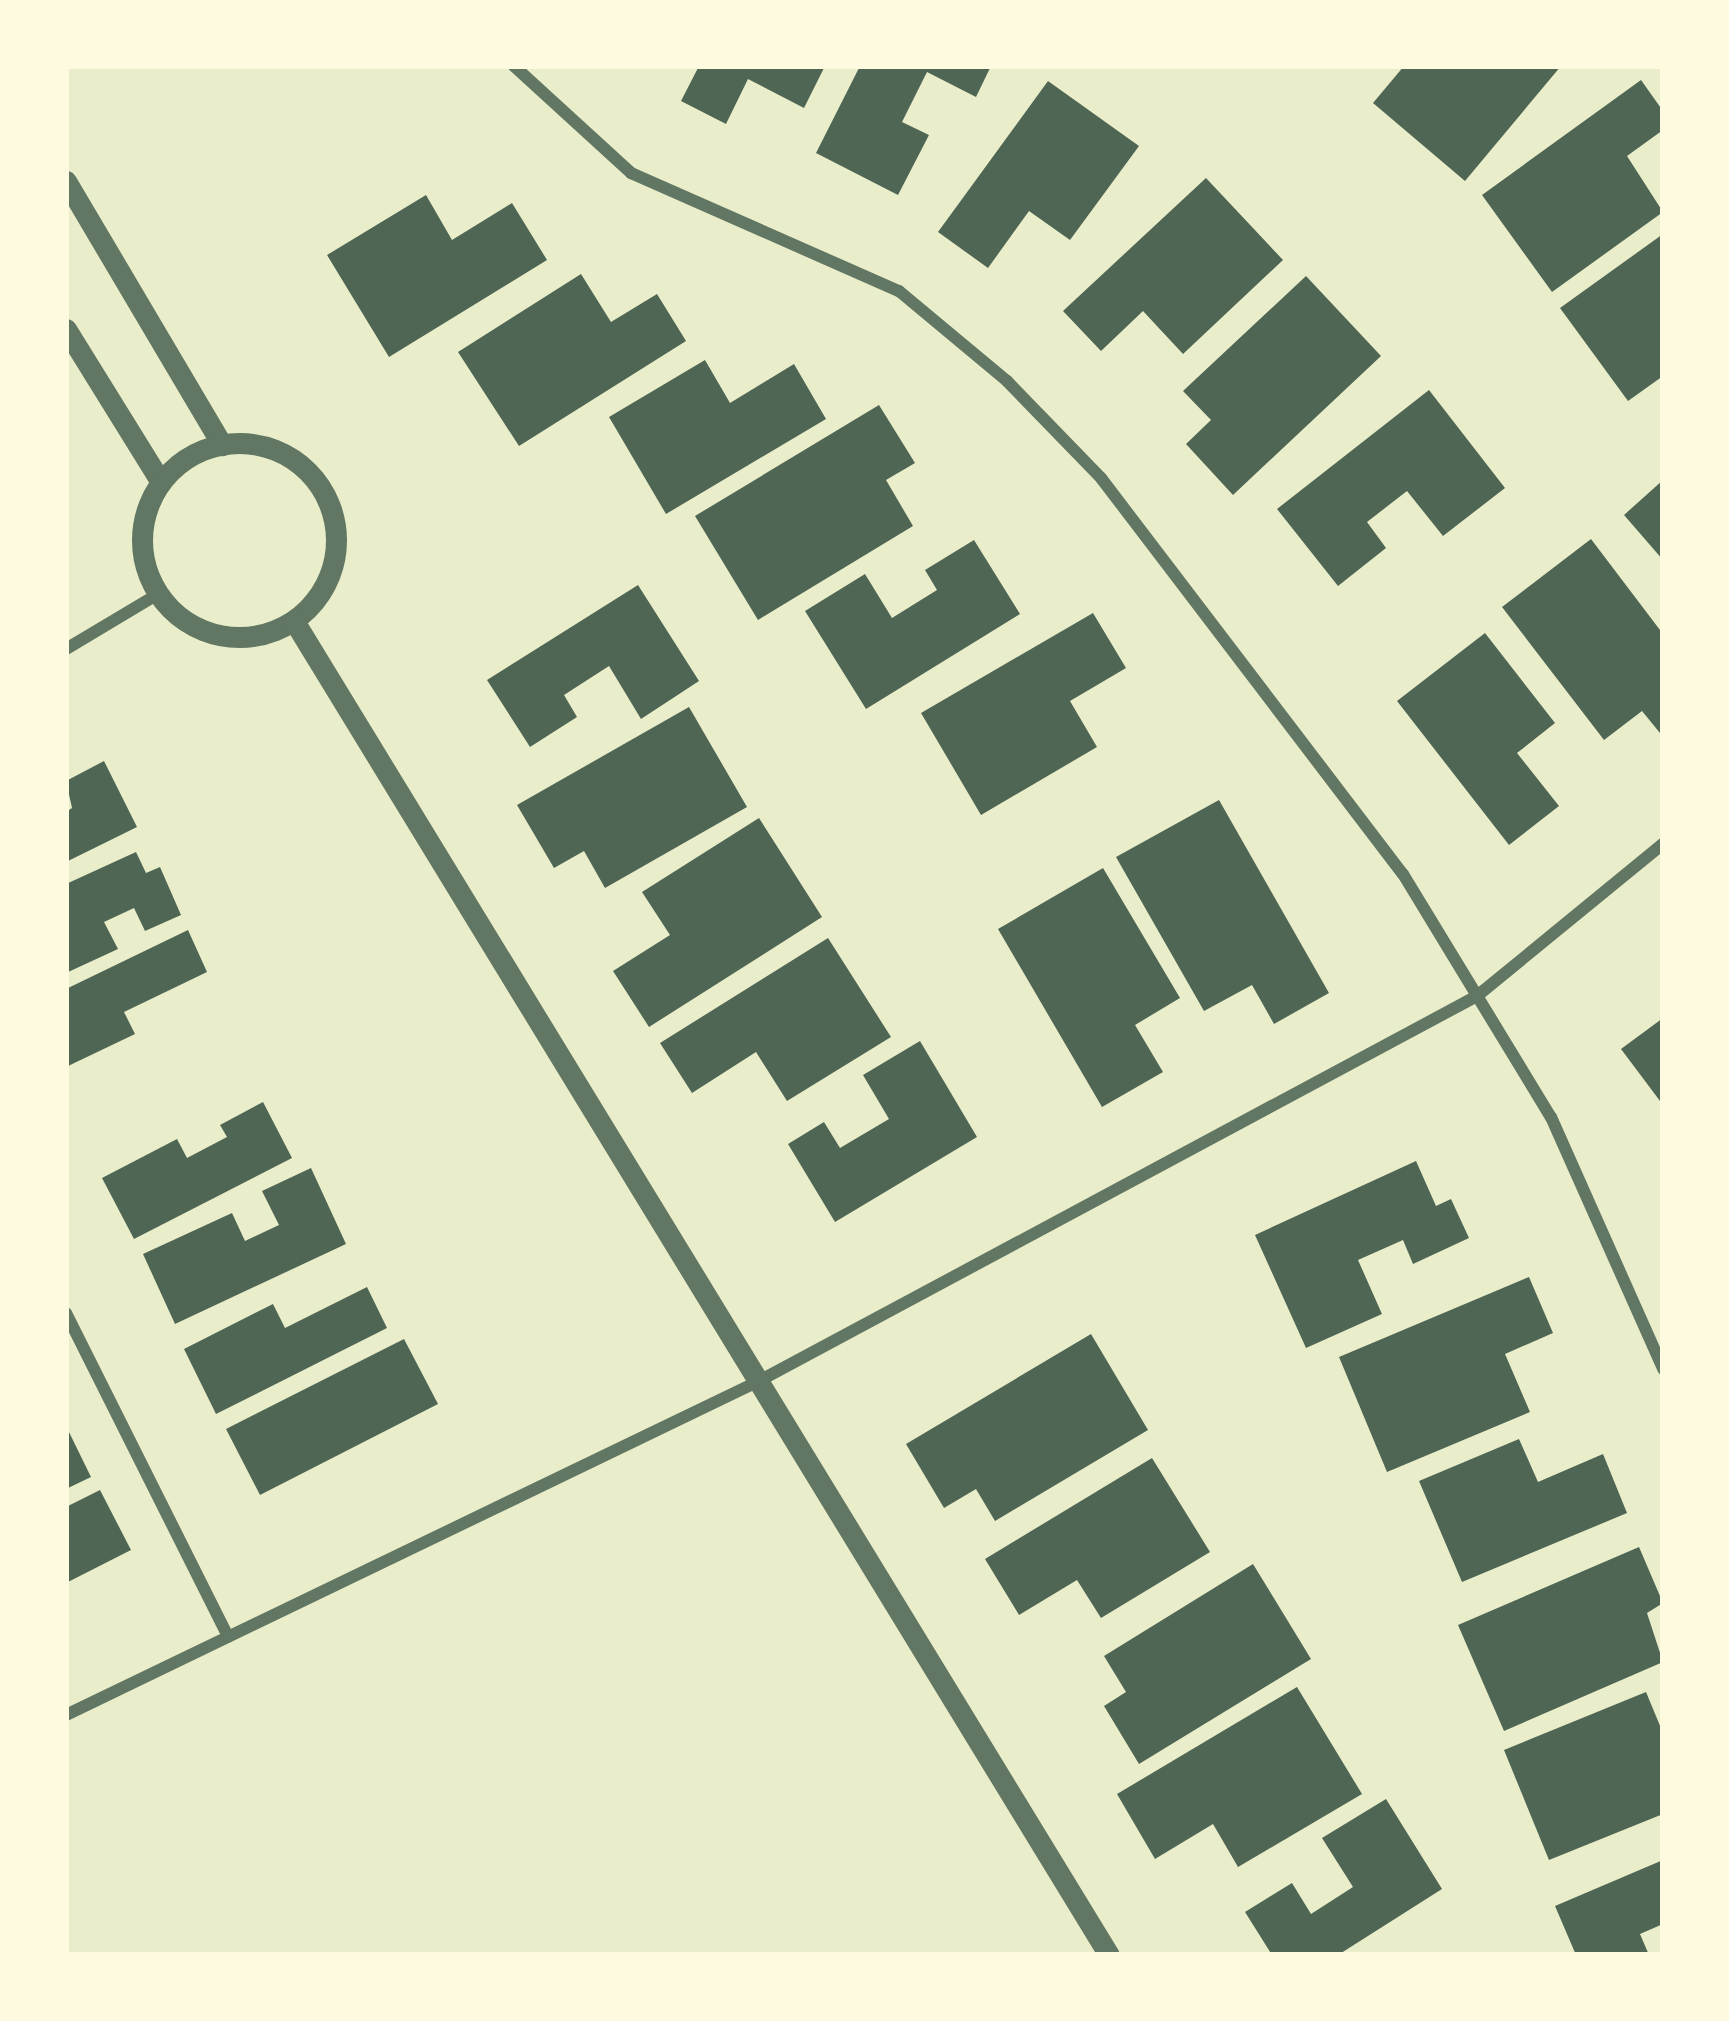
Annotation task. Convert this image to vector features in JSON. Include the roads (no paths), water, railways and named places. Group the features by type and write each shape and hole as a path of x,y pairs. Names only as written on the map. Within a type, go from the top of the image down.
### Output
{"street":[{"path":"514,66 631,173 898,291 1007,381 1101,478 1403,874 1551,1117 1663,1370"},
{"path":"66,181 222,445"},
{"path":"66,329 161,482"},
{"path":"250,443 282,453 309,473 328,501 337,534 333,568 318,598 294,621 266,633 220,634 179,617 158,595 142,538 149,502 161,482 185,459 222,445 250,443"},
{"path":"66,649 158,595"},
{"path":"294,621 1109,1955"},
{"path":"66,1715 759,1381 1478,996 1663,844"},
{"path":"66,1313 228,1637"}]}
